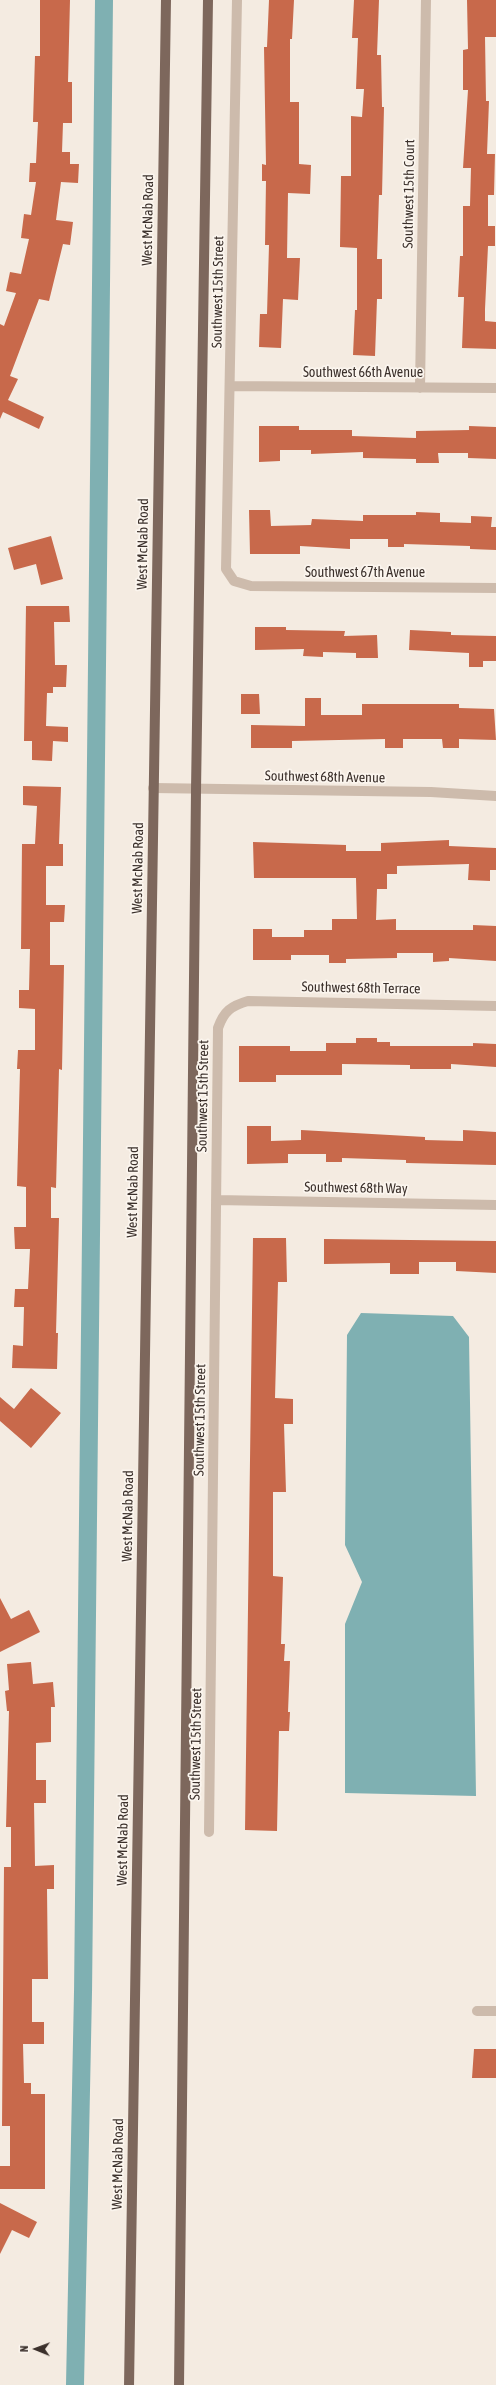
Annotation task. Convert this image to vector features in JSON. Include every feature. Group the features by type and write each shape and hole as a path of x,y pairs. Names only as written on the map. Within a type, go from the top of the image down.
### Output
{"main road":[{"name":"West McNab Road","path":"129,2385 166,0"},
{"path":"179,2385 196,790 208,0"}],"street":[{"name":"Southwest 15th Street","path":"234,581 226,570 237,0"},
{"name":"Southwest 15th Court","path":"420,388 426,0"},
{"name":"Southwest 66th Avenue","path":"230,386 496,388"},
{"name":"Southwest 67th Avenue","path":"234,581 251,586 496,588"},
{"name":"Southwest 68th Avenue","path":"153,788 196,790 431,792 496,796"},
{"name":"Southwest 68th Terrace","path":"227,1009 248,1001 496,1006"},
{"name":"Southwest 15th Street","path":"209,1832 218,1028 227,1009"},
{"name":"Southwest 68th Way","path":"216,1200 496,1204"},
{"path":"477,2011 496,2011"}],"water":[{"path":"361,1313 453,1316 469,1337 476,1796 345,1793 345,1624 362,1582 345,1545 347,1335"}],"building":[{"path":"40,0 70,0 68,82 72,82 72,123 63,123 62,152 70,152 70,164 79,164 78,183 61,182 56,220 73,222 70,245 63,244 49,301 39,299 10,376 18,379 8,400 44,417 39,429 3,412 0,419 0,324 4,326 16,293 6,291 10,272 21,274 29,239 21,238 24,214 31,215 36,182 29,182 30,163 36,163 38,122 33,122 35,56 40,56"},
{"path":"269,0 294,0 292,39 290,39 290,102 299,102 299,164 311,165 310,194 288,193 287,258 300,258 298,300 283,299 281,348 259,347 260,314 267,314 269,245 265,245 266,181 262,181 262,164 266,165 264,47 267,47"},
{"path":"354,0 379,0 377,55 381,55 382,107 384,107 382,195 379,195 377,259 382,259 382,299 377,299 375,356 353,355 355,310 357,310 357,248 340,247 341,176 351,176 351,116 362,117 364,89 356,89 358,38 352,38"},
{"path":"467,0 496,0 496,37 485,37 486,101 489,101 487,154 495,154 494,195 488,195 488,226 495,226 495,246 488,246 485,321 496,322 496,349 462,348 464,297 458,297 460,256 463,256 463,206 470,206 471,168 463,168 468,90 463,90 463,50 468,49"},
{"path":"259,426 299,426 299,430 352,430 352,436 416,438 416,431 469,430 469,426 496,427 496,459 468,458 468,453 438,453 439,463 416,463 416,459 363,458 363,452 311,454 311,450 280,450 280,461 259,462"},
{"path":"249,510 270,510 271,526 311,525 312,519 363,521 363,515 416,515 416,512 440,513 440,522 471,523 471,516 492,517 491,527 496,527 496,550 470,549 470,546 404,544 404,547 388,547 388,539 350,539 350,549 300,546 300,554 250,554"},
{"path":"51,536 63,579 41,585 36,564 14,570 8,548"},
{"path":"26,606 69,606 70,622 54,622 55,665 67,665 66,687 53,687 53,693 47,693 46,726 68,727 68,742 53,741 52,761 32,760 32,741 24,741"},
{"path":"255,627 286,627 286,630 345,631 344,636 377,635 378,658 356,658 356,653 323,652 323,657 303,656 304,649 255,650"},
{"path":"410,630 451,632 451,635 496,636 496,661 483,661 483,667 469,667 469,653 409,650"},
{"path":"241,694 259,694 260,714 241,714"},
{"path":"305,698 321,698 321,715 362,715 362,704 459,704 459,708 494,709 496,740 459,739 459,748 443,748 442,739 403,739 403,748 385,748 385,739 292,741 292,748 251,748 251,725 305,726"},
{"path":"23,786 61,787 59,844 63,844 63,866 46,866 46,905 65,905 64,922 50,922 50,965 64,965 62,1070 59,1069 56,1188 51,1187 51,1218 59,1218 56,1333 58,1333 57,1369 12,1368 13,1345 23,1346 24,1307 14,1307 15,1289 28,1289 30,1249 15,1249 14,1227 26,1227 26,1187 17,1186 20,1069 17,1069 18,1050 35,1050 35,1009 19,1008 19,990 29,990 30,949 21,949 22,844 35,844 37,806 23,805"},
{"path":"449,840 449,846 496,848 496,870 490,870 490,881 468,880 469,864 397,866 397,874 387,874 387,889 377,889 376,920 396,919 396,930 473,930 473,925 496,926 496,961 449,958 449,961 433,962 433,953 397,953 397,958 346,959 346,963 329,963 329,955 291,955 291,960 253,960 253,929 272,929 272,937 304,937 304,930 332,930 332,919 357,919 356,878 254,878 253,842 346,845 346,851 381,851 381,843"},
{"path":"356,1038 377,1038 377,1042 390,1042 390,1046 473,1046 473,1043 496,1044 496,1067 451,1064 451,1069 410,1069 410,1065 342,1064 342,1075 276,1075 276,1082 239,1082 239,1046 290,1046 290,1051 326,1051 326,1043 356,1043"},
{"path":"247,1126 271,1126 271,1141 301,1140 301,1130 425,1137 425,1140 463,1141 463,1130 496,1132 496,1165 406,1163 406,1160 342,1158 342,1162 326,1162 326,1154 288,1154 288,1163 247,1164"},
{"path":"253,1238 286,1238 287,1282 278,1282 275,1398 293,1399 293,1424 284,1424 286,1492 273,1492 273,1576 283,1577 281,1644 285,1644 284,1661 290,1661 288,1712 290,1712 289,1731 279,1731 277,1831 245,1830"},
{"path":"324,1239 496,1241 496,1273 456,1271 456,1262 419,1262 419,1274 390,1274 390,1263 324,1264"},
{"path":"31,1388 61,1413 31,1448 0,1421 0,1397 14,1409"},
{"path":"0,1598 11,1619 29,1610 40,1632 0,1652"},
{"path":"31,1662 33,1684 53,1682 55,1707 51,1707 51,1742 36,1743 36,1780 46,1780 46,1803 34,1803 35,1866 54,1865 54,1889 47,1889 48,1979 32,1979 32,2022 44,2022 44,2044 23,2044 24,2083 31,2083 31,2094 45,2094 45,2189 0,2189 0,2166 10,2166 10,2126 2,2126 4,1867 11,1867 11,1827 6,1827 9,1711 7,1711 5,1691 9,1690 7,1664"},
{"path":"474,2049 496,2049 496,2078 472,2078"},
{"path":"0,2203 37,2222 29,2238 12,2230 0,2254"}],"waterway":[{"path":"75,2385 83,1992 104,0"}]}
